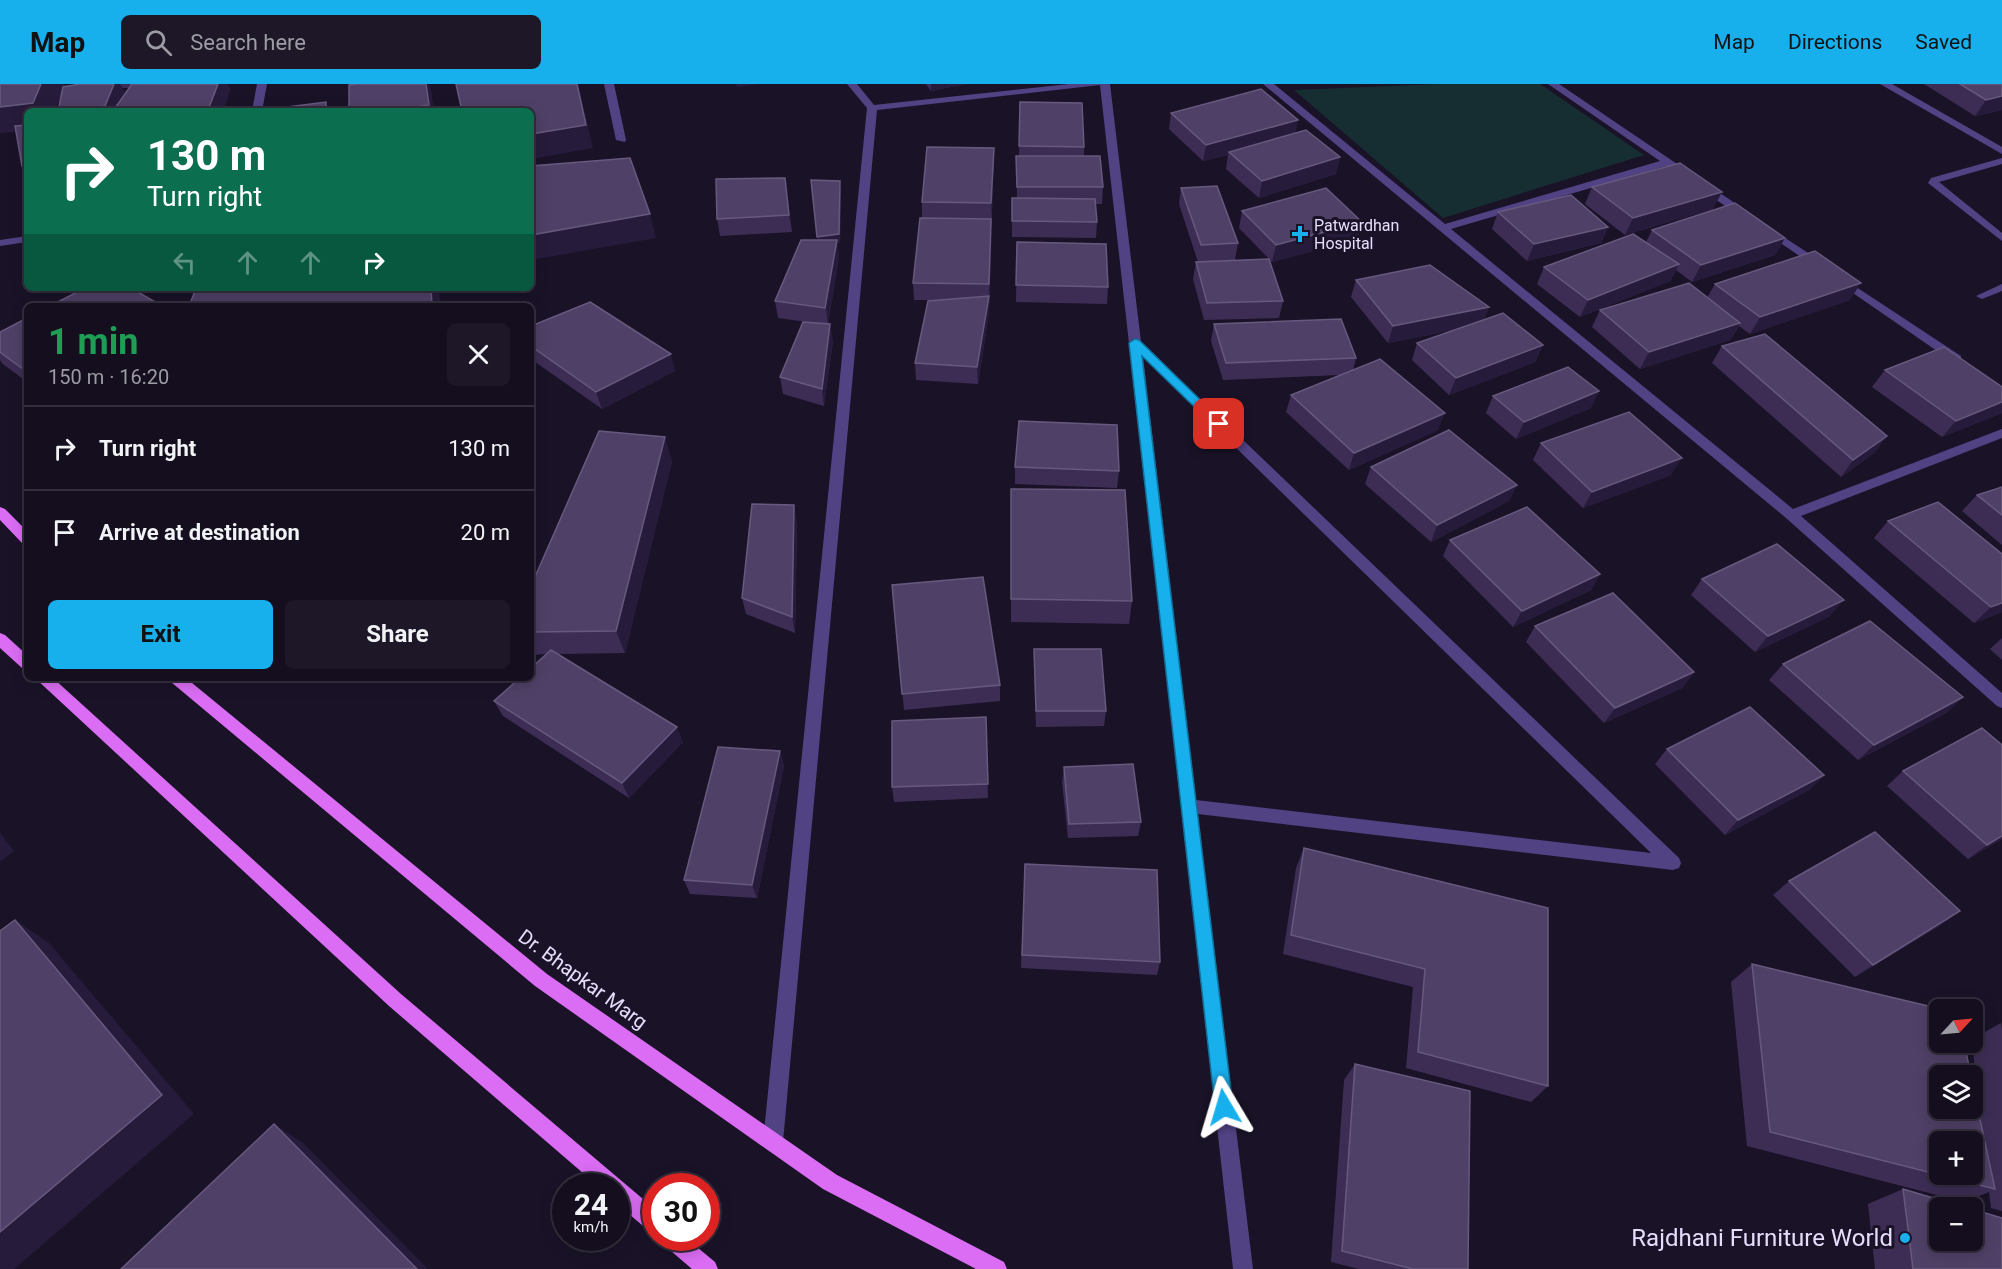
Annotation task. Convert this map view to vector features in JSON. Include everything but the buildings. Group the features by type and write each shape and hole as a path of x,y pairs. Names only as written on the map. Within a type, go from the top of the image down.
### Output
{"main road":[{"path":"0,512 24,536"},
{"path":"0,639 24,661"},
{"path":"46,681 394,1000 597,1173"},
{"name":"Dr. Bhapkar Marg","path":"180,681 541,980 830,1182 997,1269"},
{"path":"630,1202 642,1212"},
{"path":"687,1251 708,1269"}],"street":[{"path":"258,108 262,84"},
{"path":"609,84 621,140"},
{"path":"773,1142 872,108 852,84"},
{"path":"872,108 1096,84"},
{"path":"1105,84 1243,1269"},
{"path":"1268,84 1791,515 2002,702"},
{"path":"1553,84 1963,363"},
{"path":"1885,84 2002,151"},
{"path":"2002,161 1935,180 1933,183 2002,238"},
{"path":"1443,228 1668,162"},
{"path":"0,243 24,239"},
{"path":"1982,296 2002,287"},
{"path":"1135,343 1673,863 1189,806"},
{"path":"1791,515 2002,433"}],"green space":[{"path":"1440,84 1540,84 1644,155 1443,218 1294,90"}],"place":[{"name":"Patwardhan Hospital","path":"1300,234"},
{"name":"Rajdhani Furniture World","path":"1905,1238"}],"route":[{"path":"1219,424 1135,343 1224,1107"}]}
